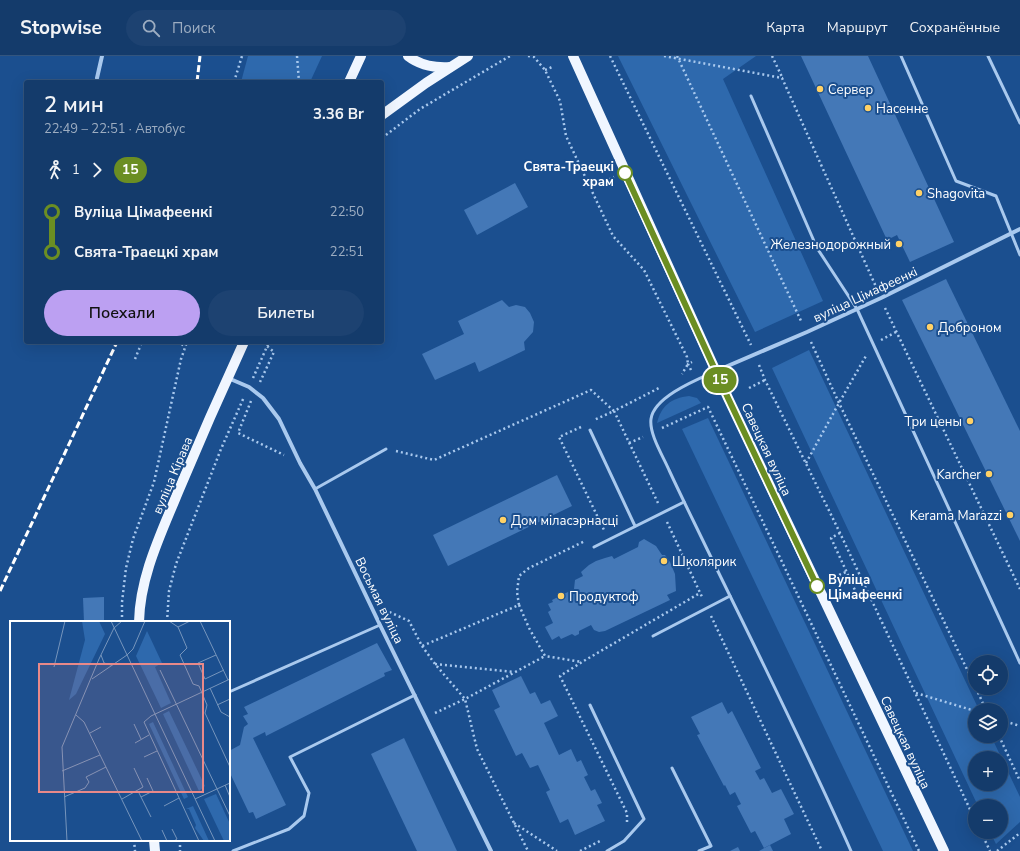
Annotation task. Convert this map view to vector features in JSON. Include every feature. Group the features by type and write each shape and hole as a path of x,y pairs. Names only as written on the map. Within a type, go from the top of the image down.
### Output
{"main road":[{"path":"350,80 361,56"},
{"path":"408,56 420,63 430,66 450,67"},
{"path":"384,114 426,82 468,56"},
{"name":"Савецкая вуліца","path":"573,56 716,371 944,851"},
{"name":"вуліца Кірава","path":"139,621 141,599 155,548 243,344"}],"street":[{"path":"97,78 102,56"},
{"name":"вуліца Цімафеенкі","path":"716,371 881,298 1020,230"},
{"name":"Восьмая вуліца","path":"228,378 249,387 263,398 279,419 300,463 315,488 369,603 491,851"}],"lane":[{"path":"901,56 956,181 996,196 1020,255"},
{"path":"988,56 1020,123"},
{"path":"751,96 817,248 856,309 1020,663"},
{"path":"716,371 662,401 654,409 651,420 654,438 826,795 850,851"},
{"path":"590,430 635,526"},
{"path":"315,488 386,449"},
{"path":"594,546 684,502"},
{"path":"653,636 730,596"},
{"path":"230,692 380,625"},
{"path":"233,851 288,829 304,816 309,793 290,757 415,695"},
{"path":"590,705 644,820 624,841 607,851"},
{"path":"672,768 711,846 700,851"},
{"path":"614,847 616,851"}],"path":[{"path":"235,80 242,56"},
{"path":"297,56 299,80"},
{"path":"384,136 420,109 510,56"},
{"path":"528,56 534,57 545,70 560,101 566,136 613,236"},
{"path":"610,56 746,336 765,380 840,533 968,805"},
{"path":"664,56 678,58 839,403 968,672"},
{"path":"772,56 782,78"},
{"path":"545,70 552,67"},
{"path":"591,188 625,171"},
{"path":"806,464 873,345 896,332"},
{"path":"742,338 746,336"},
{"path":"135,359 141,344"},
{"path":"122,621 122,602 126,568 134,539 154,482 185,346 181,344"},
{"path":"167,621 169,591 176,564 221,449 267,346 274,352 258,386"},
{"path":"691,370 688,364 692,362"},
{"path":"749,388 765,380"},
{"path":"386,449 434,460 590,390 614,411"},
{"path":"251,400 238,433 300,463"},
{"path":"630,443 708,407 919,851"},
{"path":"559,437 605,531 598,534"},
{"path":"840,533 831,538 859,599 870,596"},
{"path":"545,656 529,628 520,605 516,592 519,576 529,568 591,538"},
{"path":"624,827 627,821 627,813 560,676 700,593"},
{"path":"369,603 409,621 422,646 435,664 465,699 477,749 528,851"},
{"path":"422,646 520,605"},
{"path":"426,717 465,699 545,656 582,662"},
{"path":"435,664 514,672"},
{"path":"915,693 968,710"},
{"path":"1008,722 1020,726"},
{"path":"1002,743 1020,781"},
{"path":"514,822 557,851"},
{"path":"997,851 1020,833"},
{"path":"580,851 605,838"},
{"path":"984,839 990,851"},
{"path":"134,841 135,851"}],"shaded area":[{"path":"248,56 322,56 311,80 242,80"},
{"path":"618,56 756,56 723,79 823,301 755,332"},
{"path":"809,350 968,687 968,695 972,695 976,703 968,703 968,743 994,743 998,751 968,751 968,785 772,368"},
{"path":"689,396 697,398 701,403 657,423 661,412 668,404 677,399"},
{"path":"708,418 913,851 883,851 682,429"},
{"path":"1008,772 1020,797 1020,822 1008,833 1008,799 975,799 971,791 1008,791"},
{"path":"994,839 1001,839 996,844"}],"building":[{"path":"801,56 868,56 954,242 910,262 897,235 887,240"},
{"name":"Свята-Траецкі храм","path":"515,183 528,207 477,235 464,210"},
{"path":"946,279 1020,431 1020,541 902,300"},
{"path":"502,300 509,307 516,305 525,307 530,313 534,322 533,332 524,342 525,350 479,372 475,362 435,380 422,354 464,334 458,321"},
{"name":"Дом міласэрнасці","path":"557,475 572,506 448,566 433,535"},
{"path":"644,539 656,546 662,555 665,555 670,562 675,574 676,591 667,595 670,600 605,631 599,632 594,630 591,625 579,631 579,634 575,636 572,634 561,639 559,636 552,640 545,627 553,623 548,612 551,610 548,604 553,602 552,600 574,589 575,580 583,576 581,572 589,565 612,556 614,559 638,547 639,542"},
{"path":"104,597 104,621 84,621 83,598"},
{"path":"377,643 392,670 384,673 385,676 266,736 265,732 253,738 286,805 256,819 253,812 249,813 230,773 230,750 240,745 244,727 248,724 243,716 248,714 244,707"},
{"path":"521,676 530,694 535,692 541,704 550,700 558,716 544,723 559,755 571,749 577,762 581,760 588,775 584,777 591,791 595,789 602,803 597,805 605,821 575,835 568,819 560,823 546,792 550,790 538,765 530,768 522,753 516,756 494,710 500,707 492,690"},
{"path":"722,702 728,714 732,711 761,768 755,771 760,780 764,778 772,793 781,789 794,814 784,819 791,834 764,848 755,831 751,833 737,806 741,804 735,792 730,795 725,785 724,786 697,735 700,734 691,717"},
{"path":"404,738 457,851 417,851 371,754"},
{"path":"770,845 773,851 759,851"},
{"path":"738,847 740,851 730,851"}],"railway":[{"path":"197,80 200,56"},
{"path":"0,591 116,344"}],"bus line":[{"name":"15","path":"625,173 728,398 817,586"}],"place":[{"name":"Сервер","path":"820,89"},
{"name":"Насенне","path":"868,108"},
{"name":"Свята-Траецкі храм","path":"625,173"},
{"name":"Shagovita","path":"919,193"},
{"name":"Железнодорожный","path":"899,244"},
{"name":"Доброном","path":"930,327"},
{"name":"Три цены","path":"970,421"},
{"name":"Karcher","path":"989,474"},
{"name":"Kerama Marazzi","path":"1010,515"},
{"name":"Дом міласэрнасці","path":"503,520"},
{"name":"Школярик","path":"664,561"},
{"name":"Вуліца Цімафеенкі","path":"817,586"},
{"name":"Продуктоф","path":"561,596"}]}
